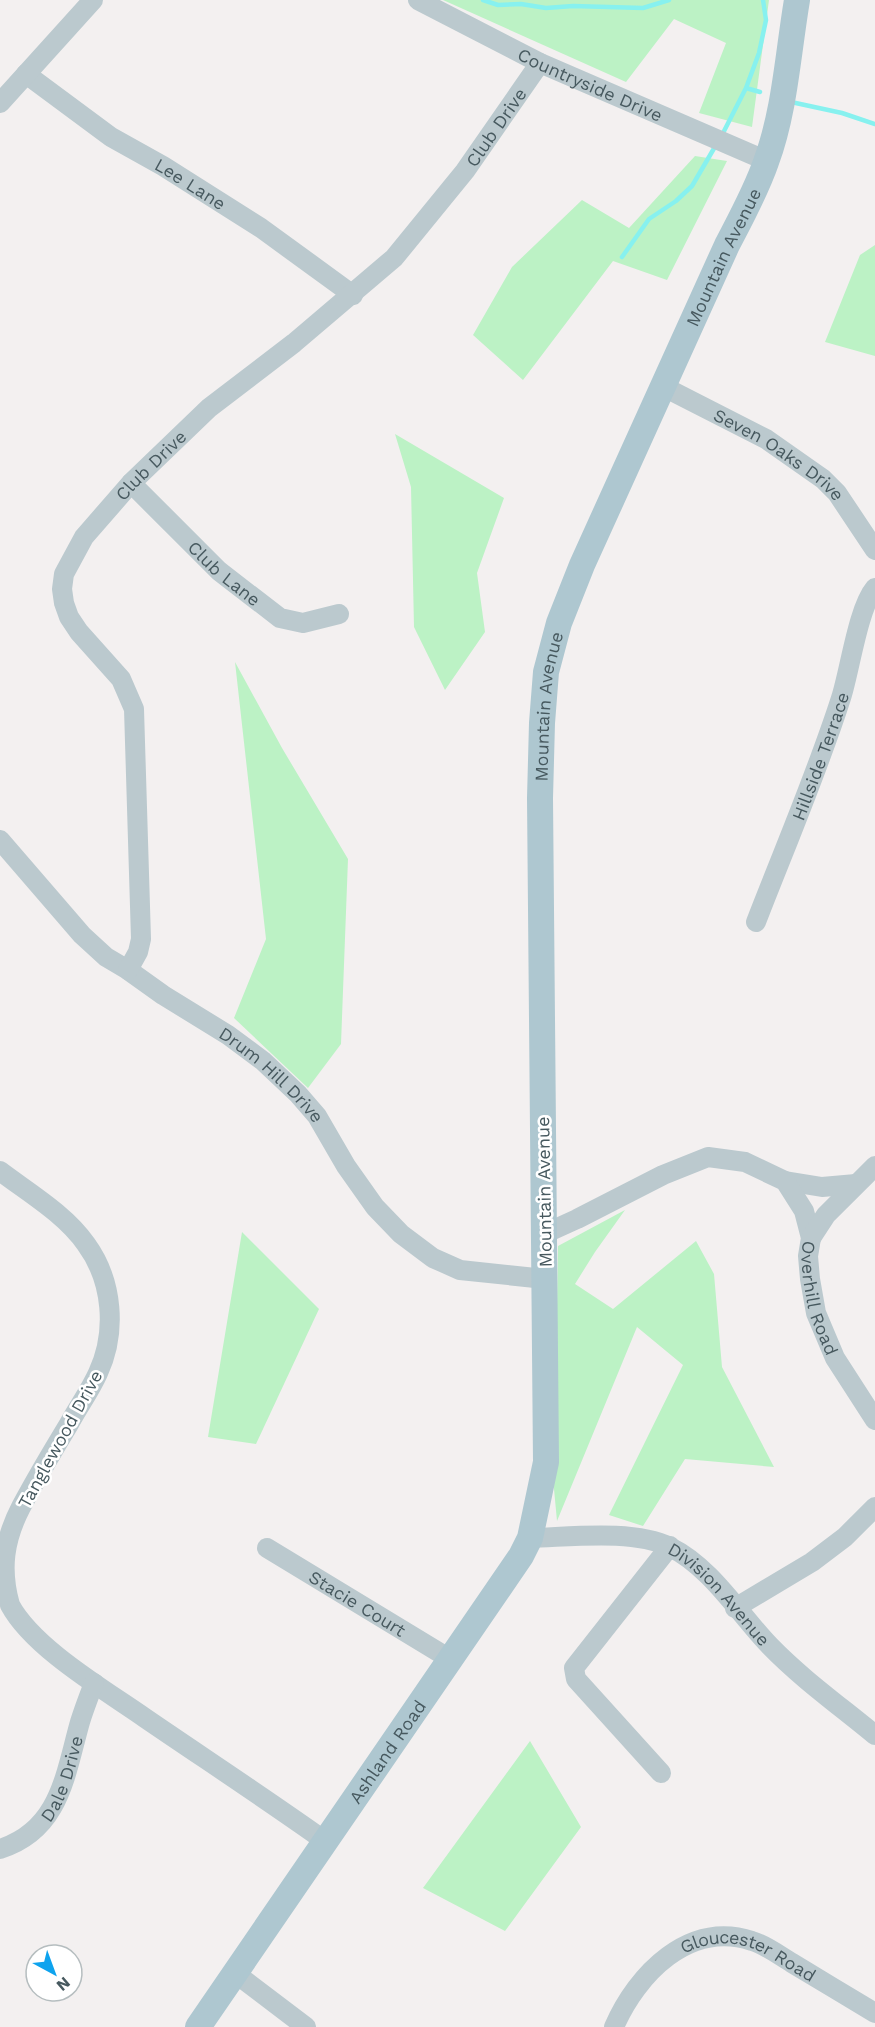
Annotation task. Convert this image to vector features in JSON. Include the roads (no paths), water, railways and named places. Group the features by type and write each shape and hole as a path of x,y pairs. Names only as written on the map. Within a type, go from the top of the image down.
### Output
{"main road":[{"name":"Mountain Avenue","path":"546,1462 540,798 546,672 559,623 582,565 662,386 767,162 778,117 797,0"},
{"name":"Ashland Road","path":"198,2027 521,1556 530,1538 546,1462"}],"street":[{"path":"0,103 93,0"},
{"name":"Countryside Drive","path":"418,0 540,63 767,162"},
{"name":"Club Drive","path":"128,970 138,952 141,939 134,709 121,679 79,632 69,617 62,589 64,574 84,537 131,483 209,408 294,344 394,258 465,171 540,63"},
{"name":"Lee Lane","path":"26,74 111,137 163,166 261,228 353,295"},
{"name":"Seven Oaks Drive","path":"662,386 766,439 823,479 837,493 875,550"},
{"name":"Club Lane","path":"131,483 219,571 280,618 303,623 339,614"},
{"name":"Hillside Terrace","path":"756,922 838,707 870,594 875,588"},
{"name":"Drum Hill Drive","path":"0,840 82,935 106,957 228,1035 263,1061 298,1094 317,1116 346,1166 375,1207 401,1234 433,1258 460,1270 544,1279"},
{"path":"544,1234 663,1175 708,1157 745,1162 785,1182 822,1187 856,1184"},
{"path":"811,1238 826,1215 875,1166"},
{"name":"Tanglewood Drive","path":"0,1171 70,1225 88,1245 105,1281 110,1307 107,1348 98,1373 4,1532 1,1572 4,1591 10,1604 31,1634 94,1683 325,1840"},
{"name":"Overhill Road","path":"785,1182 804,1211 811,1238 808,1256 816,1313 835,1358 875,1419"},
{"path":"735,1608 812,1562 844,1537 875,1507"},
{"name":"Division Avenue","path":"530,1538 635,1537 669,1546 692,1561 716,1582 735,1608 772,1648 875,1735"},
{"path":"661,1773 573,1673 574,1668 669,1546"},
{"name":"Stacie Court","path":"267,1548 450,1659"},
{"name":"Dale Drive","path":"0,1849 27,1838 39,1827 55,1804 65,1779 80,1723 94,1683"},
{"name":"Gloucester Road","path":"614,2027 632,1994 663,1960 675,1950 691,1943 708,1937 722,1936 753,1941 875,2013"},
{"path":"236,1973 306,2027"}],"waterway":[{"path":"483,0 498,5 521,4 546,8 573,6 643,8 669,0"},
{"path":"722,135 746,88 759,53 766,20 763,0"},
{"path":"746,88 760,92"},
{"path":"791,102 842,113 875,124"},
{"path":"622,257 649,219 676,201 692,186 716,145"}]}
